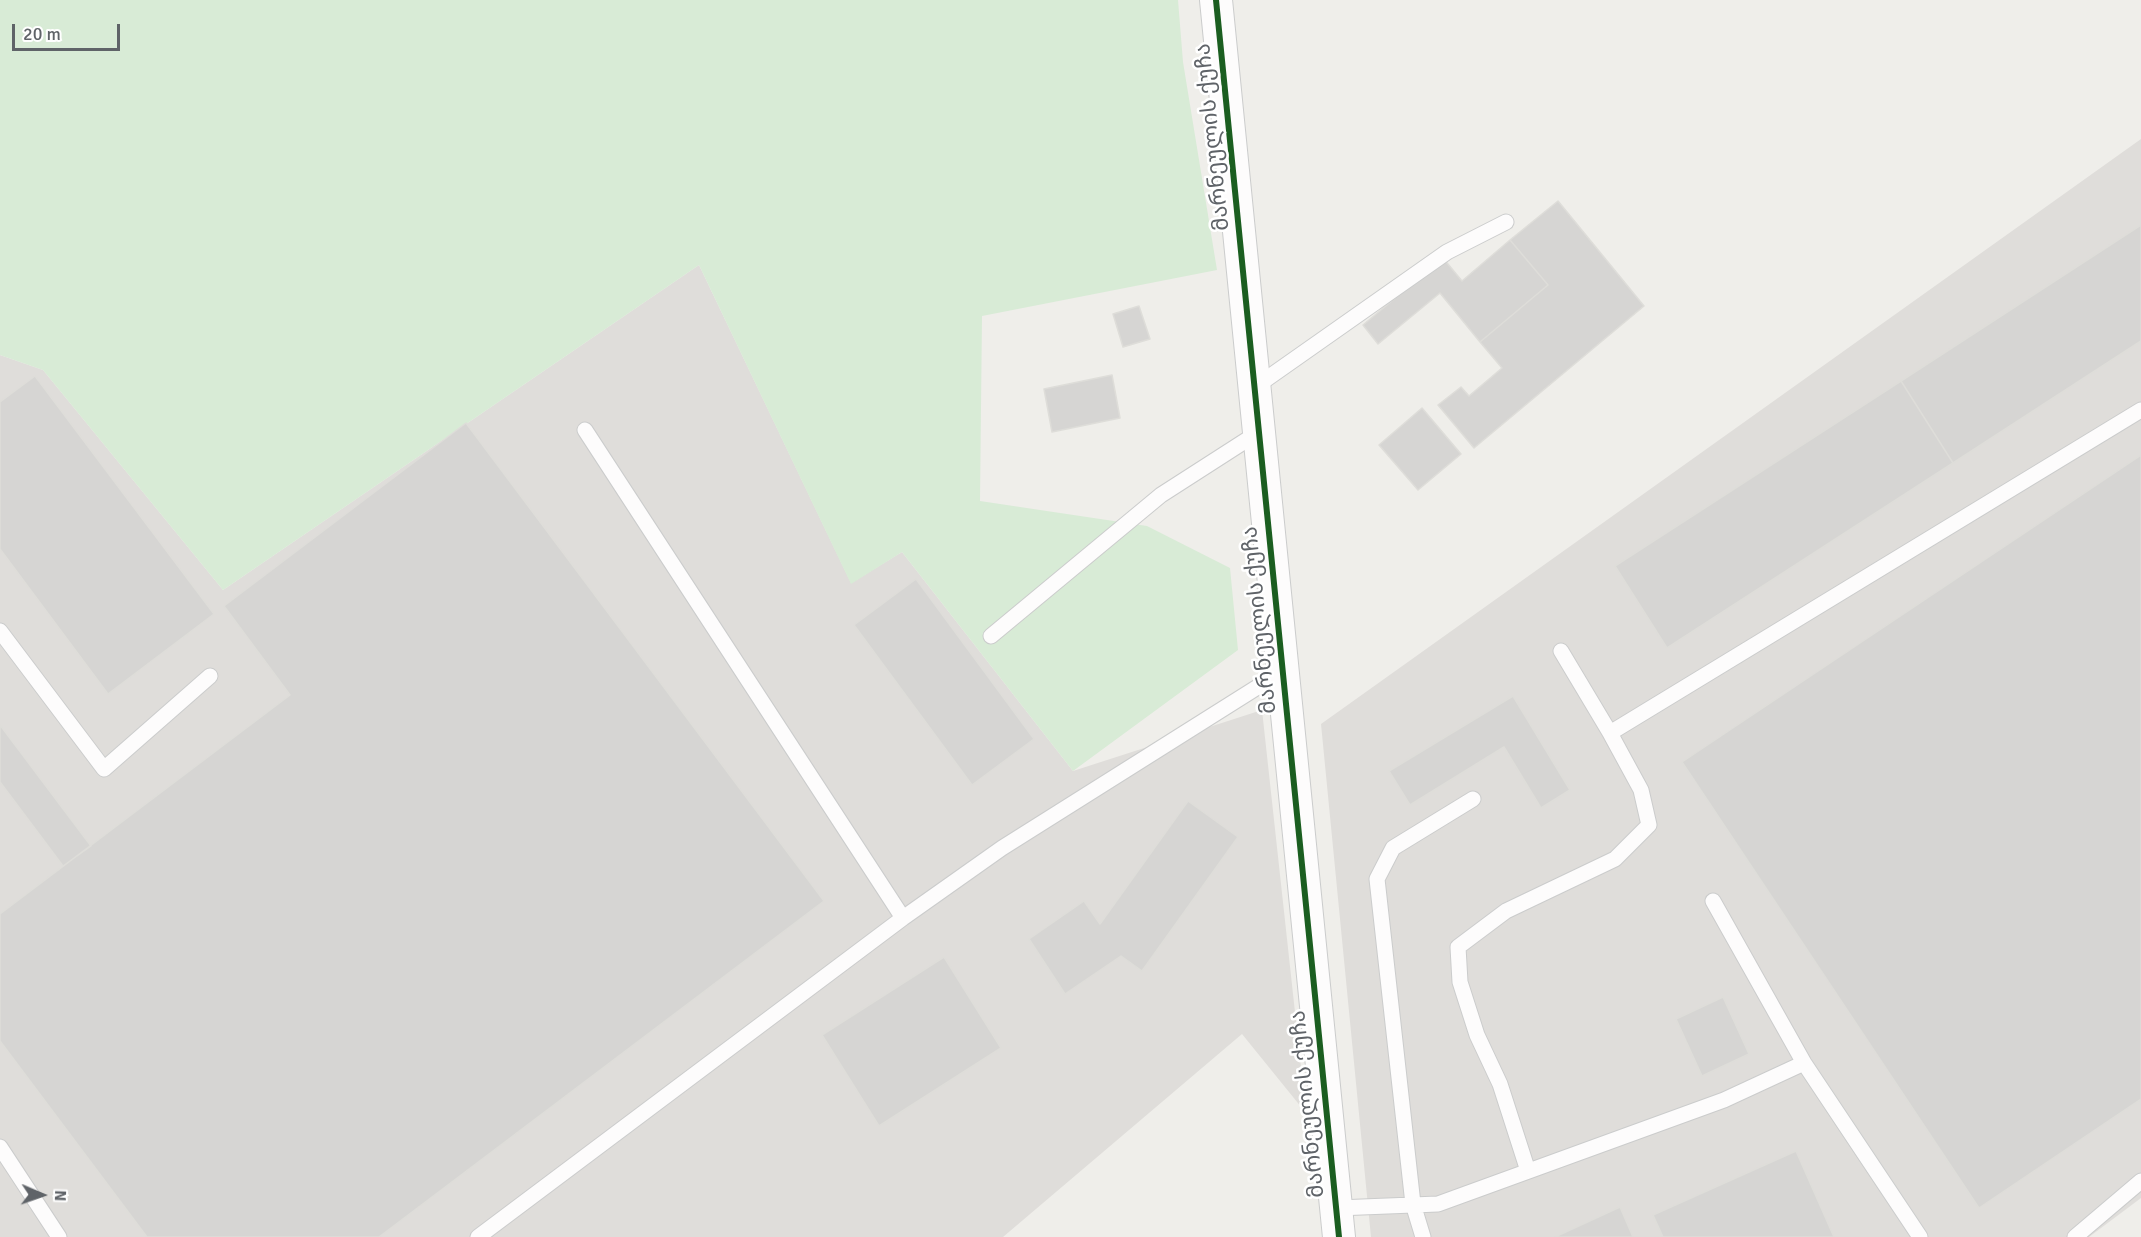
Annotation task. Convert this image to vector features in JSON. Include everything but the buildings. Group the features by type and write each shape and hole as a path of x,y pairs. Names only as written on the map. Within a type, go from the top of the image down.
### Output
{"street":[{"name":"მარნეულის ქუჩა","path":"1216,0 1338,1222"}],"lane":[{"path":"1255,387 1447,252 1506,222"},
{"path":"1610,734 2141,410"},
{"path":"585,430 903,918"},
{"path":"992,636 1161,495 1259,432"},
{"path":"0,631 104,769 210,676"},
{"path":"1528,1171 1500,1084 1477,1035 1460,982 1458,947 1506,911 1615,859 1649,825 1641,790 1561,651"},
{"path":"478,1237 903,918 1002,848 1283,671"},
{"path":"1423,1237 1413,1204 1377,879 1393,848 1473,799"},
{"path":"1713,901 1804,1063 1920,1237"},
{"path":"1338,1222 1413,1204 1438,1204 1724,1100 1804,1063"},
{"path":"0,1147 59,1237"},
{"path":"2075,1237 2141,1181"}],"shaded area":[{"path":"2141,139 2141,1198 2089,1237 1371,1237 1321,724"},
{"path":"699,265 851,583 902,552 1073,771 1262,710 1306,1113 1242,1034 1003,1237 0,1237 0,355 43,370 223,590"}],"green space":[{"path":"0,0 1178,0 1183,62 1217,270 982,316 980,501 1147,526 1230,568 1238,650 1073,771 902,552 851,584 699,265 223,590 43,370 0,355"}],"cycle path":[{"path":"1216,0 1339,1237"}]}
